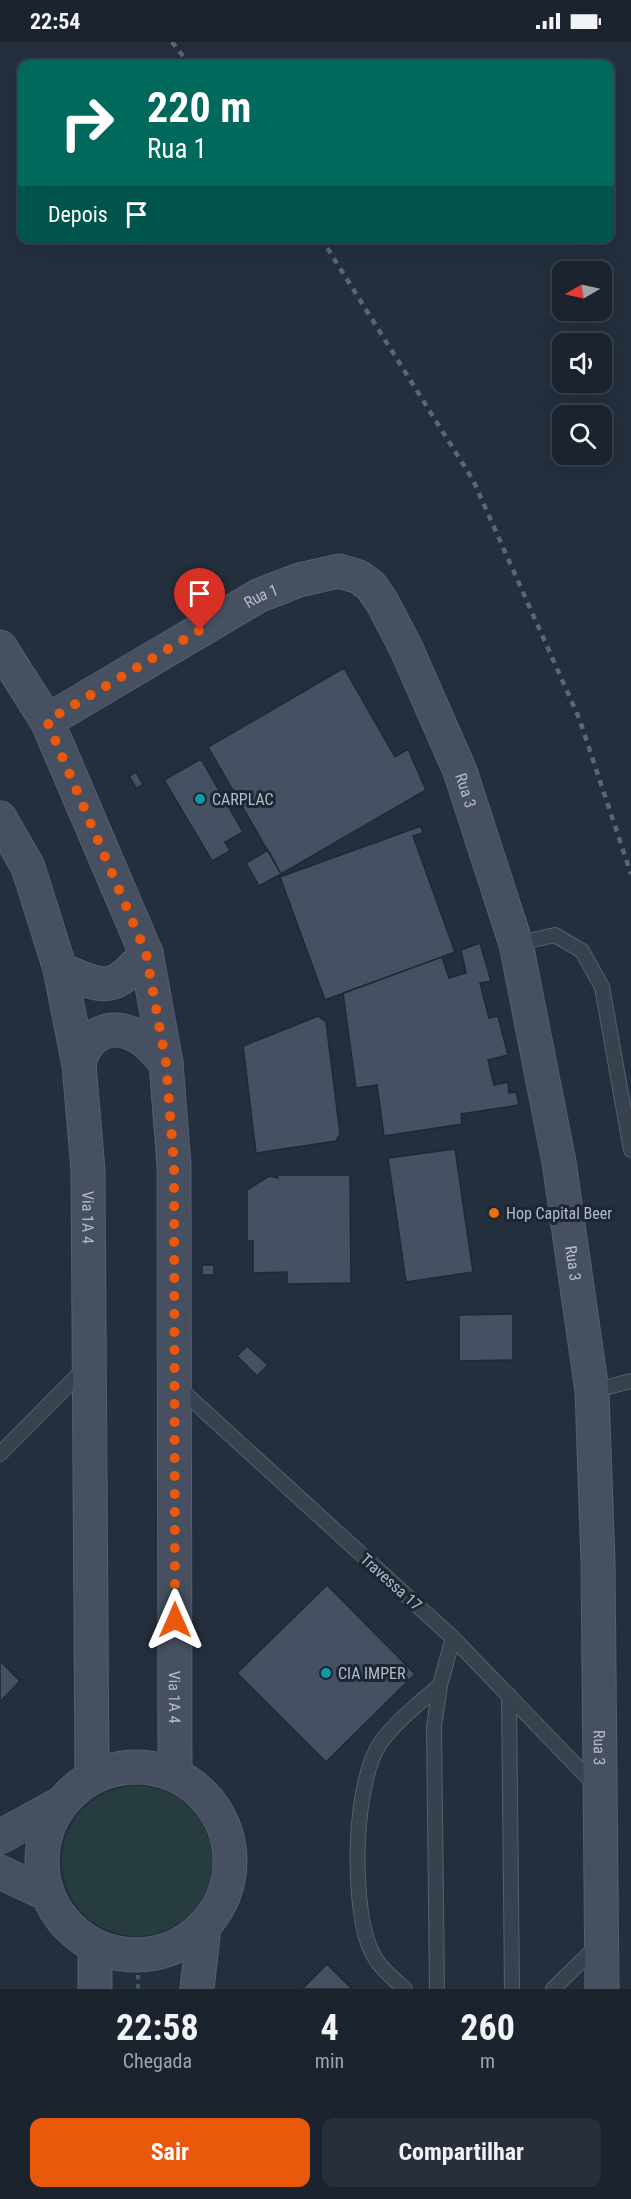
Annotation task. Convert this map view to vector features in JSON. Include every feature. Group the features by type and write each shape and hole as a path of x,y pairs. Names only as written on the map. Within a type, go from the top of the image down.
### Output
{"main road":[{"name":"Rua 1","path":"47,721 258,596 317,575 339,571 359,577"},
{"name":"Rua 3","path":"359,577 371,586 382,602 406,648 460,771 516,944 559,1162 592,1391 598,1562 598,1788 602,1989"},
{"name":"Via 1A 4","path":"0,647 47,721 146,953 166,1063 174,1165 175,1774"},
{"name":"Via 1A 4","path":"0,818 28,867 60,969 79,1065 88,1170 92,1776"},
{"path":"60,969 88,982 114,983 127,976 146,953"},
{"path":"79,1065 82,1050 90,1038 106,1032 121,1031 138,1036 166,1063"},
{"path":"119,1767 147,1767 175,1774 200,1791 219,1815 229,1843 230,1873 222,1902 204,1927 185,1943 162,1953 138,1957 95,1948 63,1922 47,1894 41,1862 45,1831 60,1804 74,1788 92,1776 119,1767"},
{"path":"0,1837 60,1804"},
{"path":"0,1872 47,1894"},
{"path":"197,1989 204,1927"},
{"path":"95,1948 95,1989"}],"lane":[{"path":"516,944 555,935 582,951 602,987 631,1150"},
{"path":"0,1454 91,1362"},
{"path":"592,1391 631,1381"},
{"name":"Travessa 17","path":"175,1384 453,1638 598,1788"},
{"path":"437,1989 434,1727 440,1684 453,1638"},
{"path":"405,1989 380,1967 368,1944 360,1910 361,1800 366,1771 381,1743 440,1684"},
{"path":"509,1695 512,1989"},
{"path":"553,1989 602,1941"}],"path":[{"path":"138,1957 138,1989"}],"green space":[{"path":"137,1786 166,1791 179,1798 190,1808 200,1819 207,1832 212,1861 207,1890 200,1903 190,1914 179,1924 166,1931 137,1936 108,1931 95,1924 84,1914 74,1903 67,1890 62,1861 67,1832 74,1819 84,1808 95,1798 108,1791"}],"building":[{"path":"344,668 395,757 408,749 426,790 281,874 208,747"},
{"name":"CARPLAC","path":"201,759 243,832 225,842 230,851 212,861 164,780"},
{"path":"136,772 143,785 136,788 129,776"},
{"path":"421,826 423,833 413,836 455,952 325,1000 280,877"},
{"path":"268,850 281,874 259,886 246,863"},
{"path":"480,943 491,981 480,983 489,1018 498,1016 508,1055 488,1060 494,1085 508,1082 509,1093 516,1092 519,1105 461,1114 462,1124 384,1136 377,1085 356,1088 343,993 442,957 449,978 466,973 461,950"},
{"path":"318,1016 326,1022 340,1134 336,1141 256,1153 243,1046"},
{"path":"455,1149 473,1272 406,1282 388,1158"},
{"path":"278,1175 350,1175 351,1283 287,1284 287,1272 253,1273 253,1241 247,1241 247,1190 269,1176 278,1178"},
{"path":"202,1265 214,1265 214,1275 202,1275"},
{"path":"513,1314 513,1360 459,1361 459,1315"},
{"path":"247,1346 268,1365 257,1376 237,1356"},
{"name":"CIA IMPER","path":"327,1585 415,1674 326,1762 237,1673"},
{"path":"0,1661 20,1681 0,1702"},
{"path":"327,1964 352,1989 302,1989"}],"railway":[{"path":"172,42 186,60"},
{"path":"324,243 473,480 579,718 631,874"}],"place":[{"name":"CARPLAC","path":"200,799"},
{"name":"Hop Capital Beer","path":"494,1213"},
{"name":"CIA IMPER","path":"326,1673"}],"route":[{"path":"175,1620 174,1165 166,1063 146,953 47,721 200,630"}]}
